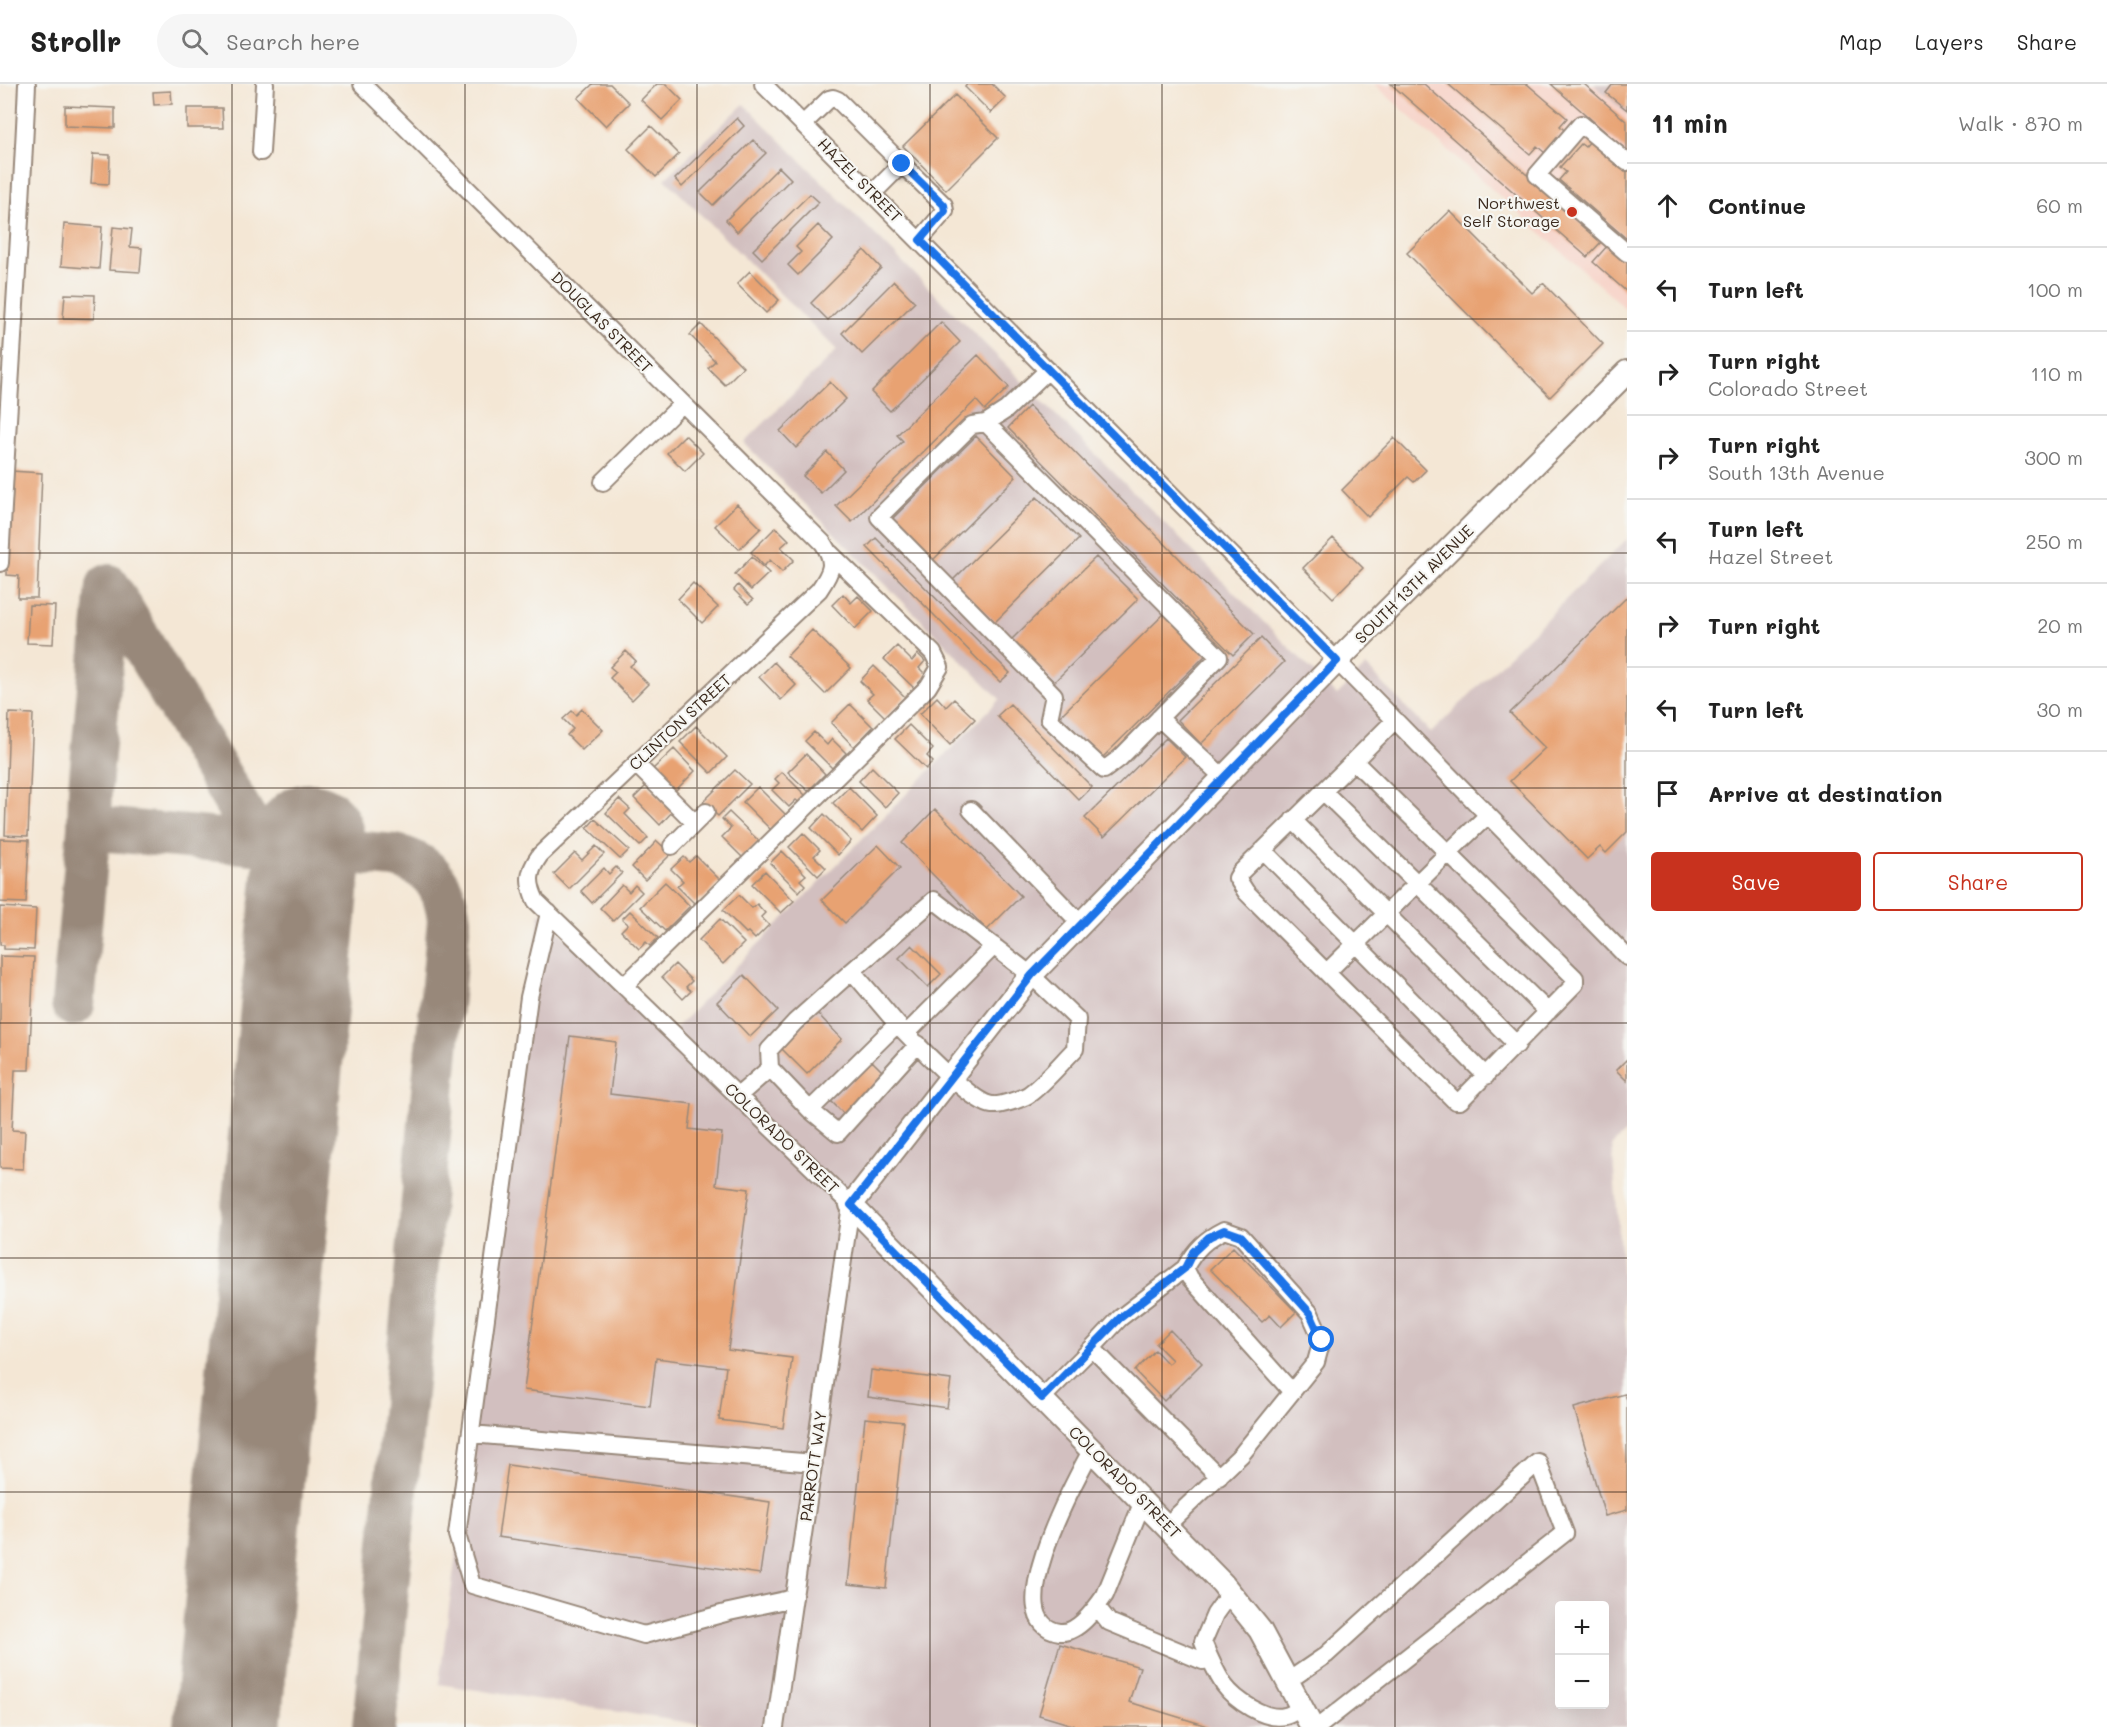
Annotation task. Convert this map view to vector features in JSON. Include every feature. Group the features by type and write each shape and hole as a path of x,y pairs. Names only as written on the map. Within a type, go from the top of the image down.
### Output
{"main road":[{"name":"SOUTH 13TH AVENUE","path":"851,1205 1032,975 1337,661 1627,372"},
{"name":"COLORADO STREET","path":"851,1205 1167,1525 1230,1593 1260,1630 1307,1717"}],"street":[{"path":"0,563 21,225 27,84"},
{"path":"261,152 265,84"},
{"name":"DOUGLAS STREET","path":"362,84 824,543 831,559 933,653 940,667 928,687 624,986"},
{"name":"HAZEL STREET","path":"763,84 1337,661 1627,957"},
{"path":"803,124 830,99 838,100 944,205 945,211 920,240"},
{"path":"1627,162 1581,124 1538,175 1627,253"},
{"path":"873,193 902,164"},
{"path":"986,423 1219,657 1120,758 1104,771 1049,719 1054,695 879,517 972,425 986,423 1006,410 1048,370"},
{"path":"603,482 682,404"},
{"name":"CLINTON STREET","path":"530,880 531,867 540,855 819,590 831,559"},
{"path":"1159,718 1224,778"},
{"path":"1354,760 1575,978 1575,984 1460,1101 1455,1101 1246,892 1237,878 1323,790 1395,720"},
{"path":"636,764 701,818 672,846"},
{"path":"1323,790 1548,1012"},
{"path":"971,810 1081,924"},
{"path":"1327,972 1488,815"},
{"path":"1293,820 1517,1045"},
{"path":"1263,850 1486,1076"},
{"name":"COLORADO STREET","path":"530,880 536,901 851,1205"},
{"path":"852,971 908,1034 951,1077 973,1095 992,1105 1019,1100 1028,1095 1075,1049 1077,1019 1032,975 934,900 852,971 795,1022 769,1050 770,1068 810,1110 838,1133 908,1034"},
{"path":"549,913 529,998 457,1534 472,1585 644,1635 729,1612 794,1598"},
{"path":"810,1110 908,1034 994,946"},
{"path":"738,1096 770,1068"},
{"name":"PARROTT WAY","path":"775,1727 851,1205"},
{"path":"1042,1398 1120,1318 1185,1268 1193,1252 1209,1237 1224,1230 1241,1236 1310,1313 1322,1340 1316,1362 1241,1455 1167,1525"},
{"path":"1185,1268 1191,1278 1292,1392"},
{"path":"1092,1348 1219,1477"},
{"path":"471,1434 814,1463"},
{"path":"1092,1449 1072,1486 1050,1536 1039,1571 1035,1599 1036,1611 1042,1624 1062,1632 1072,1629 1097,1607 1105,1595 1143,1501"},
{"path":"1288,1681 1326,1655 1539,1462 1564,1533 1318,1727"},
{"path":"1230,1593 1215,1614 1203,1642 1225,1687 1254,1711 1271,1721 1285,1716 1307,1717"},
{"path":"1097,1607 1109,1622 1203,1661 1210,1659"}],"shaded area":[{"name":"Northwest Self Storage","path":"1374,84 1593,84 1627,114 1627,310"},
{"path":"1593,84 1627,84 1627,114"},
{"path":"744,104 1337,695 1366,666 1431,733 1627,539 1627,1131 1612,1145 1627,1344 1627,1727 716,1727 439,1684 540,912 667,1037 1000,699 744,443 837,350 665,179"}],"building":[{"path":"593,84 610,84 629,103 606,126 578,98"},
{"path":"657,84 666,84 682,100 662,120 641,100"},
{"path":"967,84 992,84 1006,98 991,113 965,87"},
{"path":"1391,84 1424,84 1602,241 1587,257"},
{"path":"1448,84 1527,84 1567,118 1560,126 1564,130 1545,153 1537,146 1530,154"},
{"path":"1551,84 1584,84 1627,122 1627,151"},
{"path":"1613,84 1627,84 1627,110 1606,93"},
{"path":"171,91 172,104 154,105 153,92"},
{"path":"955,95 998,138 946,190 903,146"},
{"path":"65,106 115,108 115,128 65,126"},
{"path":"187,108 222,108 223,128 187,128"},
{"path":"737,118 744,126 682,187 675,179"},
{"path":"651,126 679,154 656,177 628,149"},
{"path":"753,140 766,153 713,205 700,192"},
{"path":"1591,140 1627,171 1627,239 1559,180 1566,172 1560,167 1581,144 1585,147"},
{"path":"93,154 110,155 109,184 91,183"},
{"path":"779,167 791,179 737,232 726,220"},
{"path":"810,194 819,202 762,259 753,250"},
{"path":"1450,211 1532,293 1543,283 1603,344 1550,397 1407,253"},
{"path":"64,224 102,227 99,269 61,266"},
{"path":"818,225 833,240 798,275 788,265 801,252 796,247"},
{"path":"113,227 132,229 130,247 142,248 140,272 109,270"},
{"path":"1608,245 1627,262 1627,292 1593,262"},
{"path":"864,250 881,268 828,320 811,303"},
{"path":"750,271 779,300 766,313 737,284"},
{"path":"894,281 915,302 862,354 842,333"},
{"path":"65,294 95,295 94,319 63,318"},
{"path":"941,322 960,342 890,411 871,392"},
{"path":"701,324 743,367 725,385 708,368 715,361 690,335"},
{"path":"978,355 1009,387 985,410 976,400 852,522 836,506 903,441 897,435"},
{"path":"830,382 846,399 796,448 780,431"},
{"path":"1029,406 1254,634 1233,655 1008,428"},
{"path":"685,435 703,453 685,471 667,453"},
{"path":"976,436 1016,477 932,561 891,520"},
{"path":"1394,438 1426,470 1414,482 1408,477 1368,517 1342,490"},
{"path":"827,452 844,470 821,493 803,476"},
{"path":"11,471 42,473 37,598 18,598 19,576 7,575"},
{"path":"1037,497 1079,539 995,622 953,580"},
{"path":"737,504 761,528 739,549 715,526"},
{"path":"776,527 789,540 781,547 794,560 782,572 770,560 764,566 751,552"},
{"path":"876,538 1010,673 1000,682 867,547"},
{"path":"1333,538 1363,568 1333,598 1303,568"},
{"path":"752,557 769,573 751,590 735,574"},
{"path":"1096,557 1138,599 1054,682 1012,639"},
{"path":"693,583 718,607 702,623 678,599"},
{"path":"738,585 753,600 748,604 734,590"},
{"path":"843,594 851,603 858,596 873,611 855,629 832,605"},
{"path":"1627,597 1627,832 1606,853 1600,847 1587,859 1510,781 1545,748 1510,713"},
{"path":"29,605 55,606 53,644 27,643"},
{"path":"1165,613 1206,655 1102,758 1060,716"},
{"path":"812,630 851,668 825,694 787,656"},
{"path":"1261,638 1284,662 1201,744 1178,720"},
{"path":"897,646 912,661 918,654 925,661 919,668 926,675 914,688 884,659"},
{"path":"626,651 636,661 630,666 648,684 632,700 610,678 616,672 610,667"},
{"path":"774,662 796,685 781,700 759,677"},
{"path":"874,666 905,697 885,717 867,699 873,694 860,681"},
{"path":"937,697 946,707 954,699 975,719 950,745 920,714"},
{"path":"850,704 873,727 854,747 831,723"},
{"path":"1010,704 1092,787 1079,800 997,716"},
{"path":"582,709 603,730 582,750 567,735 573,729 563,719 572,711 576,715"},
{"path":"9,713 33,714 28,836 5,835"},
{"path":"909,725 933,749 927,756 933,762 926,769 895,739"},
{"path":"696,726 727,757 711,773 680,742"},
{"path":"814,732 827,745 832,739 846,753 832,768 805,741"},
{"path":"1166,738 1185,757 1104,837 1085,818"},
{"path":"674,749 695,771 675,791 653,769"},
{"path":"806,754 825,774 808,791 788,772"},
{"path":"872,767 898,793 885,807 859,781"},
{"path":"735,770 750,784 718,816 703,802"},
{"path":"782,772 807,797 801,804 796,800 789,807 772,790 779,783 775,779"},
{"path":"647,785 673,811 660,825 634,798"},
{"path":"758,787 788,817 773,832 743,802"},
{"path":"849,787 877,816 862,832 833,803"},
{"path":"619,799 630,809 625,814 648,838 640,846 606,813"},
{"path":"935,809 1021,896 987,930 902,843"},
{"path":"729,812 760,842 743,858 722,837 731,828 722,819"},
{"path":"824,814 851,841 838,855 811,828"},
{"path":"595,819 629,850 620,859 587,828"},
{"path":"803,833 820,850 814,856 826,868 818,876 789,847"},
{"path":"0,839 29,840 26,903 0,902"},
{"path":"657,841 671,854 645,880 632,867"},
{"path":"878,845 900,868 845,923 822,900"},
{"path":"596,846 604,854 569,889 554,874 575,853 582,860"},
{"path":"782,851 806,875 800,880 805,885 799,892 770,863"},
{"path":"696,856 721,881 695,904 677,886 683,881 671,869 684,857 689,862"},
{"path":"616,867 622,873 592,903 581,891 604,868 609,874"},
{"path":"765,871 794,901 781,913 752,884"},
{"path":"665,882 690,906 665,931 640,907"},
{"path":"622,885 629,892 635,885 642,892 613,921 600,908"},
{"path":"739,895 752,908 757,904 765,913 761,917 769,925 755,939 723,910"},
{"path":"0,907 36,909 34,950 4,949 4,945 0,945"},
{"path":"630,911 658,938 650,946 646,942 639,949 621,931 628,924 622,919"},
{"path":"720,919 744,943 723,964 699,940"},
{"path":"912,945 941,974 928,987 899,958"},
{"path":"0,956 34,957 29,1070 15,1070 12,1130 25,1131 23,1169 0,1168"},
{"path":"675,964 692,981 686,987 691,991 683,999 662,977"},
{"path":"744,975 778,1010 750,1037 717,1002"},
{"path":"816,1012 842,1039 807,1074 780,1047"},
{"path":"570,1036 616,1042 610,1094 692,1104 689,1129 722,1133 716,1185 749,1189 728,1350 792,1358 783,1428 719,1420 726,1367 656,1358 650,1406 524,1390"},
{"path":"1627,1059 1627,1081 1616,1070"},
{"path":"872,1061 885,1074 844,1114 831,1101"},
{"path":"1233,1247 1296,1312 1281,1327 1270,1315 1262,1322 1210,1269"},
{"path":"1170,1330 1202,1363 1164,1401 1135,1371 1155,1350 1168,1364 1172,1360 1156,1344"},
{"path":"871,1370 951,1380 947,1408 868,1397"},
{"path":"1625,1394 1627,1400 1627,1510 1605,1516 1574,1408"},
{"path":"865,1418 904,1422 886,1588 848,1584"},
{"path":"508,1465 770,1502 760,1574 498,1537"},
{"path":"1060,1644 1140,1667 1129,1702 1211,1727 1079,1727 1039,1715"}],"taxiway":[{"path":"108,586 260,844"},
{"path":"73,1004 108,586"},
{"path":"89,828 395,856 418,864 434,878 444,896 449,920 374,1727"}],"runway":[{"path":"227,1727 310,837"}],"place":[{"name":"Northwest Self Storage","path":"1572,212"}],"route":[{"path":"902,164 944,205 945,211 942,217 920,240 1337,661 1032,975 851,1205 1042,1398 1120,1318 1185,1268 1193,1252 1209,1237 1224,1230 1241,1236 1310,1313 1322,1340"}]}
